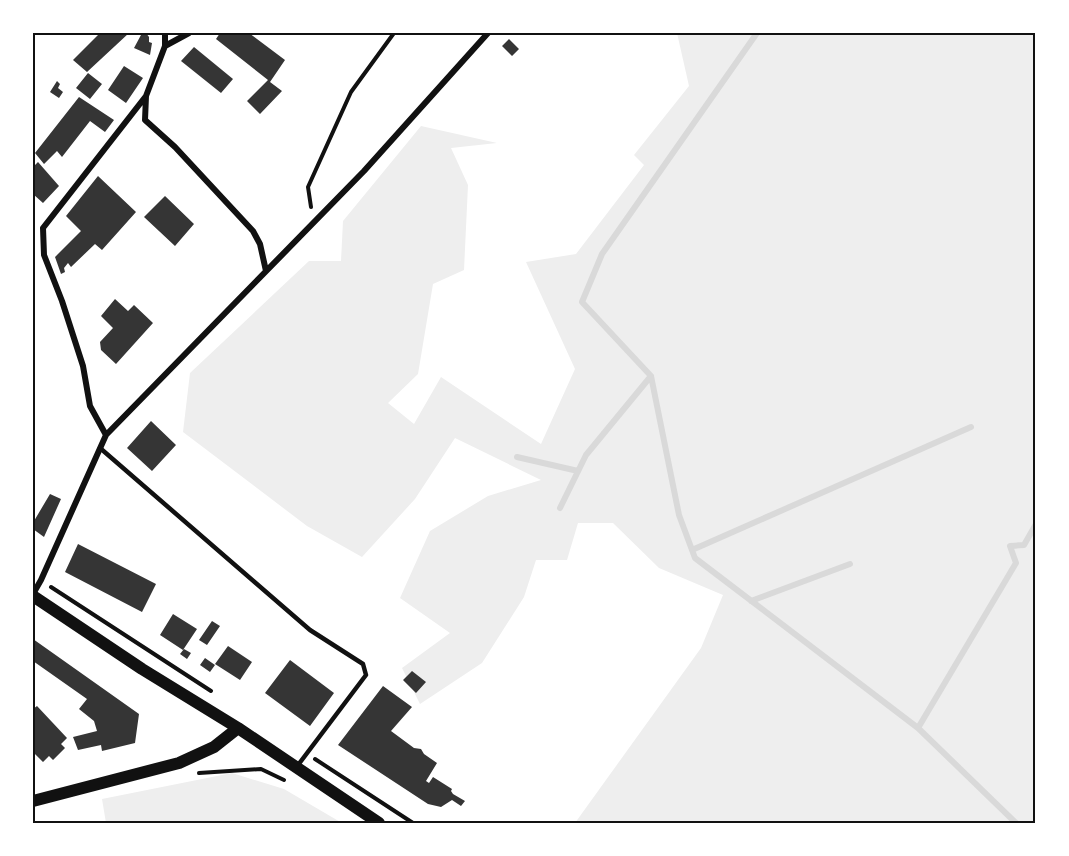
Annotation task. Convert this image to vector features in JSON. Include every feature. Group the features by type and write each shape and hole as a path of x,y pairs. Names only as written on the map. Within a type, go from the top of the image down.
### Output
{"main road":[{"path":"33,595 142,669 238,728 379,823"},
{"path":"33,801 178,763 214,747 238,728"}],"street":[{"path":"106,435 90,406 83,366 44,255 43,228 146,96 165,45 165,33"},
{"path":"165,45 189,33"},
{"path":"33,595 106,435 364,171 488,33"},
{"path":"146,96 145,120 175,147 253,231 260,244 266,271"}],"lane":[{"path":"100,448 310,630 363,664 366,675 297,768"}],"path":[{"path":"314,222 308,187 351,92 393,33"},
{"path":"41,580 198,682"},
{"path":"313,757 413,823"},
{"path":"196,774 202,771 261,769 286,781"}],"shaded area":[{"path":"677,33 1036,33 1036,823 575,823 701,648 723,595 659,568 613,523 578,523 567,560 536,560 524,597 482,663 420,704 402,668 450,633 400,598 430,531 488,496 541,480 455,438 415,499 362,557 307,526 183,432 190,373 309,261 341,261 343,221 421,126 497,143 451,148 468,185 464,270 433,284 418,374 388,403 414,424 441,377 541,444 575,369 526,262 576,254 644,165 634,155 689,86"},
{"path":"232,773 284,789 342,823 106,823 102,799"}],"building":[{"path":"100,33 129,33 87,72 73,60"},
{"path":"139,33 146,33 149,42 152,43 150,55 134,48 141,35"},
{"path":"220,33 249,33 285,60 270,82 282,91 260,114 247,101 268,80 216,39"},
{"path":"509,39 519,49 512,56 502,46"},
{"path":"194,47 233,79 221,93 181,61"},
{"path":"124,66 143,78 126,103 108,90"},
{"path":"88,73 102,84 90,99 76,88"},
{"path":"57,81 60,84 58,88 63,92 59,98 50,92"},
{"path":"79,97 114,120 105,132 90,121 62,157 57,151 44,164 35,153"},
{"path":"38,162 59,186 43,203 33,194 33,167"},
{"path":"98,176 136,212 102,250 95,244 71,267 68,263 64,268 65,272 61,274 55,257 81,231 66,216"},
{"path":"165,196 194,224 175,246 144,217"},
{"path":"115,299 128,311 134,305 153,323 116,364 101,350 100,342 113,328 101,316"},
{"path":"151,421 176,445 152,471 127,448"},
{"path":"50,494 61,499 44,537 33,529 33,520"},
{"path":"78,544 156,584 142,612 65,572"},
{"path":"173,614 197,629 183,650 160,635"},
{"path":"212,621 220,626 207,645 199,640"},
{"path":"33,639 139,714 135,743 102,751 101,745 78,750 73,737 97,731 94,721 79,709 87,699 33,661"},
{"path":"228,646 252,662 240,680 215,664"},
{"path":"184,649 191,653 187,659 180,654"},
{"path":"205,658 215,665 210,672 200,665"},
{"path":"290,660 334,693 310,726 265,693"},
{"path":"412,671 426,682 416,693 403,680"},
{"path":"383,686 412,707 391,731 414,748 421,749 437,763 426,781 429,783 433,777 452,789 453,794 465,801 461,806 452,800 441,807 428,804 338,745"},
{"path":"37,706 67,738 61,744 65,748 53,760 49,756 43,762 33,752 33,709"}],"waterway":[{"path":"757,33 602,254 582,302 651,376 679,515 695,558 918,728 1016,823"},
{"path":"560,508 586,455 651,376"},
{"path":"692,550 971,427"},
{"path":"517,457 578,471"},
{"path":"918,728 1016,563 1010,546 1024,545 1036,524"},
{"path":"751,601 850,564"}]}
